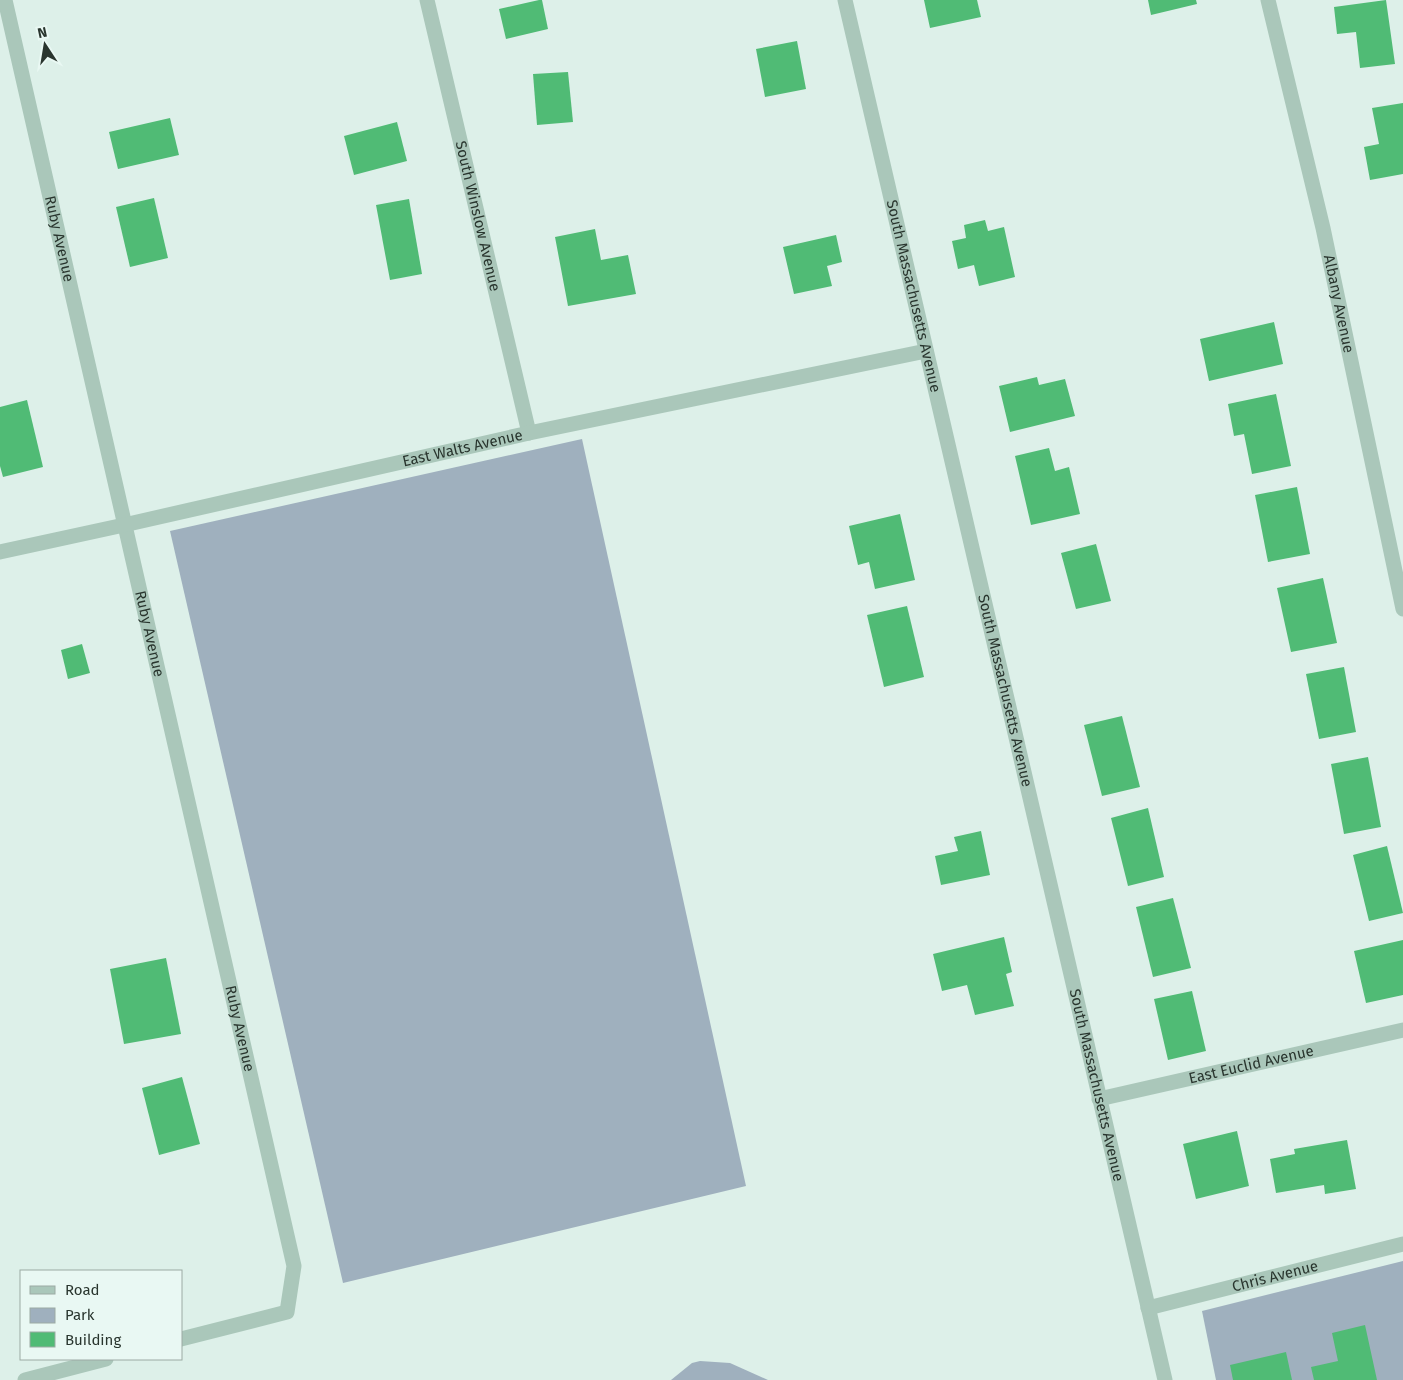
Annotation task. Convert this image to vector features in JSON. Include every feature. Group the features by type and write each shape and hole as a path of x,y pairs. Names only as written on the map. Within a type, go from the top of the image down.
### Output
{"street":[{"name":"Ruby Avenue","path":"5,0 294,1266 287,1312 182,1339"},
{"name":"South Winslow Avenue","path":"427,0 529,433"},
{"name":"South Massachusetts Avenue","path":"845,0 1164,1380"},
{"name":"Albany Avenue","path":"1268,0 1323,228 1403,609"},
{"name":"East Walts Avenue","path":"0,552 529,433 926,351"},
{"name":"East Euclid Avenue","path":"1099,1099 1403,1030"},
{"name":"Chris Avenue","path":"1148,1308 1403,1244"},
{"path":"25,1380 102,1360"}],"green space":[{"path":"582,439 746,1186 343,1283 170,531"},
{"path":"1403,1261 1403,1380 1216,1380 1202,1311"},
{"path":"700,1361 730,1363 768,1380 671,1380 692,1363"}],"building":[{"path":"542,0 548,29 506,39 499,9"},
{"path":"924,0 977,0 981,17 930,28"},
{"path":"1148,0 1196,0 1197,4 1151,15"},
{"path":"1386,0 1395,64 1360,68 1356,32 1337,34 1334,7"},
{"path":"797,41 806,89 765,97 756,49"},
{"path":"568,72 573,122 537,125 533,74"},
{"path":"1403,103 1403,174 1370,180 1364,147 1379,144 1372,108"},
{"path":"170,118 179,155 118,169 109,132"},
{"path":"397,122 407,161 354,175 344,136"},
{"path":"154,198 168,258 130,267 116,207"},
{"path":"409,199 422,274 390,280 376,205"},
{"path":"985,220 988,231 1004,227 1015,277 979,286 974,265 958,269 952,241 966,238 964,225"},
{"path":"595,229 601,260 628,255 636,294 568,306 555,237"},
{"path":"836,235 842,262 827,266 832,286 794,294 783,247"},
{"path":"1274,322 1283,364 1209,381 1200,339"},
{"path":"1037,377 1039,385 1065,379 1075,416 1010,432 999,386"},
{"path":"1276,394 1291,466 1252,474 1244,434 1234,436 1228,404"},
{"path":"27,400 43,467 3,477 0,466 0,407"},
{"path":"1049,448 1055,471 1069,467 1080,514 1031,525 1015,456"},
{"path":"1297,487 1310,554 1268,562 1255,495"},
{"path":"900,514 915,580 875,589 869,562 858,565 849,526"},
{"path":"1096,544 1111,601 1076,609 1061,553"},
{"path":"1323,578 1337,643 1291,652 1277,588"},
{"path":"907,606 924,677 884,687 867,615"},
{"path":"82,644 90,673 68,679 61,650"},
{"path":"1344,667 1356,732 1319,739 1306,674"},
{"path":"1122,716 1140,787 1102,796 1084,725"},
{"path":"1368,757 1381,827 1344,834 1331,764"},
{"path":"1148,808 1164,877 1128,886 1111,818"},
{"path":"981,831 990,875 941,885 935,856 958,851 954,837"},
{"path":"1387,846 1403,913 1369,921 1353,855"},
{"path":"1173,898 1191,968 1153,977 1136,907"},
{"path":"1004,937 1012,972 1006,974 1014,1006 975,1015 967,985 942,991 933,954"},
{"path":"1403,940 1403,995 1366,1003 1354,951"},
{"path":"166,958 181,1034 124,1044 110,969"},
{"path":"1192,991 1206,1051 1168,1060 1154,999"},
{"path":"182,1077 200,1144 159,1155 142,1088"},
{"path":"1237,1131 1249,1186 1196,1199 1183,1144"},
{"path":"1347,1140 1356,1189 1325,1194 1324,1185 1276,1193 1270,1159 1295,1154 1294,1149"},
{"path":"1365,1325 1377,1380 1314,1380 1311,1367 1338,1361 1332,1333"},
{"path":"1286,1352 1292,1380 1233,1380 1230,1365"}]}
